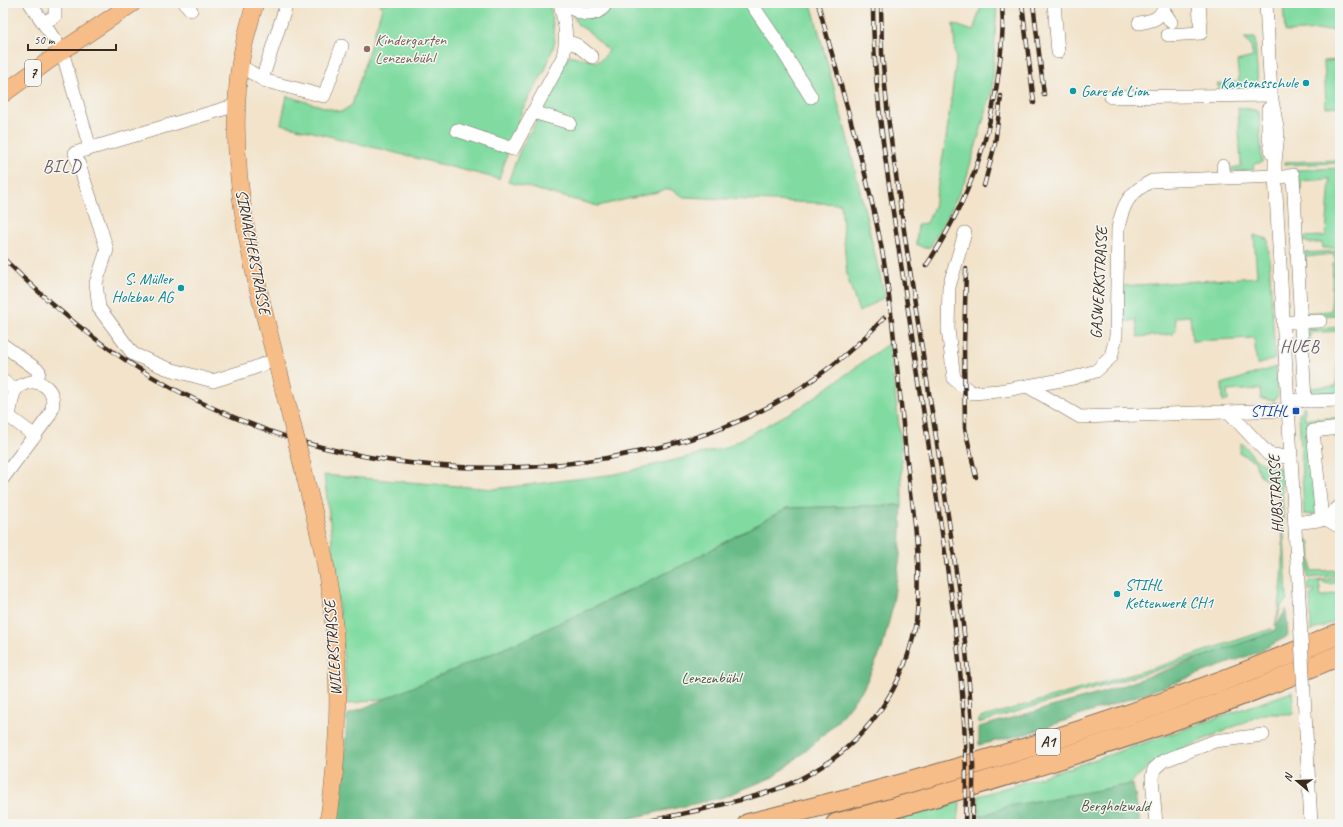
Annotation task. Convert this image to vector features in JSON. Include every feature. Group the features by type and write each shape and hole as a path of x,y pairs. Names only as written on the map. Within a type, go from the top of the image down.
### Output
{"highway":[{"name":"A1","path":"748,824 917,780 1078,733 1213,685 1340,633"},
{"name":"A1","path":"836,824 996,780 1090,750 1207,709 1340,655"}],"main road":[{"name":"7","path":"5,89 133,3"},
{"name":"SIRNACHERSTRASSE","path":"255,3 240,66 237,105 239,177 244,223 251,262 303,471"},
{"name":"WILERSTRASSE","path":"303,471 324,558 331,604 335,649 337,732 334,778 328,824"}],"street":[{"path":"30,3 62,51 90,148"},
{"path":"44,23 55,16 55,3"},
{"path":"262,79 286,3"},
{"path":"561,3 584,14 594,14 599,12 604,7"},
{"path":"457,130 513,150 563,57 566,41 566,27 561,3"},
{"path":"751,3 778,43 811,97"},
{"path":"1054,3 1058,52"},
{"path":"1164,6 1170,29 1202,32 1199,3"},
{"name":"HUBSTRASSE","path":"1266,3 1271,95 1267,114 1268,133 1279,176 1288,405 1311,824"},
{"path":"1139,23 1152,21 1164,6"},
{"path":"566,41 577,44 592,57"},
{"path":"240,66 262,79 324,96 342,46"},
{"path":"1111,96 1271,95"},
{"path":"237,105 74,153 107,250 96,283 99,308 133,354 166,368 213,381 251,370 275,360"},
{"path":"533,112 570,123"},
{"name":"GASWERKSTRASSE","path":"965,233 949,287 948,329 954,379 972,393 999,391 1073,378 1096,371 1111,357 1116,336 1118,228 1121,214 1127,200 1139,187 1152,181 1223,172 1279,176"},
{"path":"1279,176 1293,175 1296,322 1305,401"},
{"path":"1296,322 1320,321"},
{"path":"3,345 39,372 37,382"},
{"path":"3,381 15,390"},
{"path":"3,478 35,436 49,416 54,405 48,388 37,382 25,383 15,390 12,395 12,407 6,414 35,436"},
{"path":"1027,386 1080,417 1229,412 1288,405 1305,401 1340,400"},
{"path":"1229,412 1268,454 1291,458"},
{"path":"1327,533 1324,520 1314,430 1340,428"},
{"path":"1324,520 1340,506"},
{"path":"1295,523 1324,520 1340,526"},
{"path":"1156,824 1152,778 1154,769 1163,761 1215,741 1263,735"}],"green space":[{"path":"380,3 548,3 551,10 555,42 545,70 522,110 499,179 281,124 287,96 341,112 352,105 382,8"},
{"path":"567,3 811,3 848,140 885,297 859,312 847,276 841,204 684,197 670,189 598,206 508,182 520,150 537,120 569,55 597,62 609,51 588,31 578,25"},
{"path":"982,3 997,3 992,91 966,179 930,247 924,248 916,244 918,224 927,223 934,207 946,139 956,61 953,24 973,31"},
{"path":"1283,3 1340,3 1340,29 1285,32"},
{"path":"1244,38 1255,38 1258,85 1243,91 1229,91 1219,88 1217,84 1239,82 1237,61 1253,57 1251,46"},
{"path":"1340,60 1340,106 1326,107 1324,61"},
{"path":"1238,107 1259,111 1262,162 1255,164 1253,170 1224,172 1222,170 1241,166"},
{"path":"1340,160 1340,163 1285,165 1285,162"},
{"path":"1340,168 1340,248 1323,248 1322,243 1307,243 1307,241 1300,242 1299,237 1326,236 1330,179 1301,181 1301,190 1296,191 1296,170"},
{"path":"1254,235 1268,239 1275,359 1257,365 1254,338 1192,341 1190,316 1175,317 1176,330 1173,334 1138,337 1136,320 1123,322 1122,286 1257,277"},
{"path":"1340,251 1340,322 1338,315 1303,316 1303,313 1331,311 1333,263 1336,263 1333,254 1305,257 1306,267 1301,267 1300,253"},
{"path":"1340,327 1340,395 1309,395 1308,388 1336,386 1339,333 1338,331 1310,333 1310,343 1305,342 1304,330"},
{"path":"889,343 901,443 902,505 787,508 627,596 388,698 348,704 331,530 324,475 494,489 616,474 725,448 804,405"},
{"path":"1276,367 1278,395 1274,401 1261,399 1260,389 1227,391 1228,401 1223,401 1222,384"},
{"path":"1303,406 1305,407 1305,419 1340,418 1340,424 1310,428 1309,466 1316,476 1318,511 1312,515 1304,514 1299,413 1302,412"},
{"path":"1241,443 1259,461 1281,469 1287,600 1282,604 1275,626 1281,592 1283,556 1282,521 1278,486 1260,475 1255,461 1239,452"},
{"name":"Lenzenbühl","path":"902,505 900,556 892,609 882,649 863,689 836,723 808,749 773,777 724,797 605,824 334,824 344,764 347,715 519,642 681,566 787,508"},
{"path":"1306,540 1310,542 1311,571 1340,570 1340,575 1308,578"},
{"path":"1340,577 1340,582 1329,584 1319,581 1321,597 1340,592 1340,619 1311,631 1310,595 1315,592 1314,590 1309,592 1308,583"},
{"path":"1286,609 1288,636 1256,653 1149,692 1026,734 979,745 979,727 1102,693 1273,632"},
{"path":"1271,629 1273,632 1221,651 978,723 980,718 1157,667"},
{"path":"1292,692 1294,714 1263,714 1155,761 1128,785 1054,798 979,817 978,796 1097,759"},
{"name":"Bergholzwald","path":"1133,784 1140,824 987,824 979,817 1008,806"},
{"path":"960,802 958,824 879,824"}],"railway":[{"path":"637,824 763,794 788,785 833,759 853,742 871,722 886,701 899,678 908,654 915,628 919,584 917,547 886,273 880,239 864,171 818,3"},
{"path":"873,3 877,92 884,150 955,625 963,704 966,784 965,824"},
{"path":"881,3 882,54 894,163 949,524 966,652 972,738 972,824"},
{"path":"1002,3 1003,28"},
{"path":"1022,3 1034,103"},
{"path":"1033,3 1044,95"},
{"path":"926,266 944,237 959,208 972,179 982,149 996,88 1001,55 1003,22"},
{"path":"984,186 995,144 1001,96"},
{"path":"3,258 47,299 94,338 143,371 169,386 212,407 243,421 309,444 365,456 444,466 484,468 563,464 602,459 642,451 676,443 708,433 756,413 803,387 845,355 884,318"},
{"path":"966,269 964,346 965,428 976,477"}],"place":[{"name":"Kindergarten Lenzenbühl","path":"367,49"},
{"name":"Kantonsschule","path":"1306,83"},
{"name":"Gare de Lion","path":"1073,91"},
{"name":"S. Müller Holzbau AG","path":"181,288"},
{"name":"STIHL","path":"1296,411"},
{"name":"STIHL Kettenwerk CH1","path":"1117,594"}],"district":[{"name":"BILD","path":"62,166"},
{"name":"HUEB","path":"1300,346"}]}
